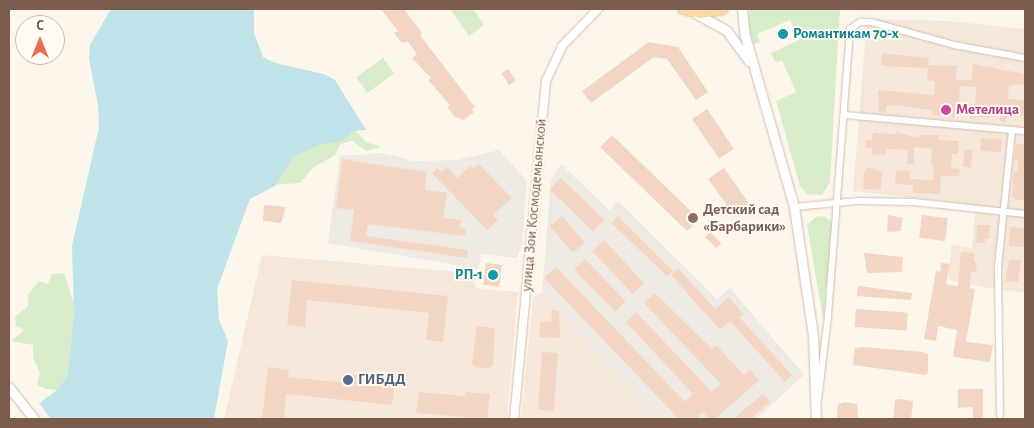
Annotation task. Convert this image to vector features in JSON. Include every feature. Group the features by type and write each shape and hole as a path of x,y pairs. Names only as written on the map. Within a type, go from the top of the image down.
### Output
{"main road":[{"path":"687,10 723,9"},
{"path":"742,9 743,26 754,70 794,207 813,335 816,418"},
{"path":"687,10 728,31 754,70"},
{"path":"9,387 34,419"}],"street":[{"name":"улица Зои Космодемьянской","path":"514,419 546,81 562,46 598,9"},
{"path":"816,418 826,339 844,115 848,35 855,24 871,22 954,45 1025,58"},
{"path":"844,115 1025,131"},
{"path":"1000,415 998,283 1012,130"},
{"path":"794,207 837,202 914,202 1025,214"}],"shaded area":[{"path":"867,19 948,21 1025,29 1025,292 993,289 948,280 952,245 972,248 976,205 853,191"},
{"path":"499,150 527,181 522,243 517,258 481,254 478,269 328,243 340,156 383,153 413,161 458,160"},
{"path":"561,164 609,210 618,201 717,299 730,288 804,375 756,419 660,419 542,293 551,180"},
{"path":"262,255 471,273 476,288 518,292 507,419 224,419"},
{"path":"542,293 660,419 521,419 533,297"}],"green space":[{"path":"450,9 473,9 484,25 469,36"},
{"path":"750,9 840,9 830,182 822,195 807,194 800,186 776,101 796,92 782,60 776,63 771,53 799,40 790,20 757,34 760,42 754,44 748,26"},
{"path":"383,58 394,73 367,93 356,77"},
{"path":"338,129 356,131 366,142 381,147 367,151 352,141 340,144 335,155 314,167 300,183 256,186 284,152"},
{"path":"817,216 826,217 833,224 823,319 807,225"},
{"path":"64,273 75,307 67,376 57,390 46,389 37,385 40,373 33,358 33,345 11,341 25,330 16,326 15,317 28,306 28,295 39,281 48,284 51,274"}],"water":[{"path":"111,9 254,9 254,33 263,57 275,63 324,74 335,80 366,130 352,131 343,141 321,144 293,157 275,186 250,199 217,289 219,320 228,341 214,419 18,419 57,390 67,376 74,316 72,246 99,127 98,105 89,59 90,45"}],"pier":[{"path":"37,400 51,419 16,419 16,418"}],"building":[{"path":"381,9 404,9 422,33 420,35 475,107 472,109 474,112 464,120 455,117 447,107 450,105 428,80 431,78 412,58 417,54 408,42 402,43 394,33 398,31"},
{"path":"649,42 678,47 708,92 696,100 667,59 654,57 591,103 582,91"},
{"path":"882,53 929,58 928,65 957,66 956,80 972,80 973,64 1025,74 1025,84 1009,86 1008,99 1025,100 1025,116 1007,114 1006,122 1000,121 1000,116 970,118 970,111 955,110 955,117 932,115 932,110 894,105 886,106 886,113 879,112 878,90 934,95 935,81 927,80 928,68 881,66","holes":["960,86 976,87 975,104 959,103"]},
{"path":"508,69 516,81 509,85 501,73"},
{"path":"707,109 734,149 719,159 692,119"},
{"path":"896,132 919,138 919,135 939,135 938,140 959,141 958,154 952,154 951,168 960,169 959,176 941,176 940,194 913,193 913,185 895,184 896,170 910,171 910,179 933,180 934,164 931,164 932,149 914,147 914,164 907,164 908,150 886,149 886,155 872,154 872,148 865,148 866,140 872,140 873,133 896,134"},
{"path":"612,135 699,219 687,231 600,147"},
{"path":"981,138 1002,139 1001,152 980,151"},
{"path":"1016,144 1025,144 1025,201 1012,198 1014,172 1017,172 1018,160 1014,160"},
{"path":"965,149 973,150 971,168 963,167"},
{"path":"342,159 427,172 425,190 447,193 443,218 461,220 460,228 466,229 465,236 368,224 366,236 468,250 467,258 350,241 354,210 336,208"},
{"path":"479,164 512,198 493,215 498,220 487,230 432,173 437,168 441,172 447,167 457,178 470,166 473,169"},
{"path":"868,167 882,172 881,190 863,189 864,173"},
{"path":"724,168 751,207 735,217 708,179"},
{"path":"561,178 604,220 593,231 550,190"},
{"path":"264,205 286,207 281,223 263,221"},
{"path":"888,215 903,218 901,231 887,232"},
{"path":"922,215 948,218 945,241 919,238"},
{"path":"562,216 585,242 573,253 550,226"},
{"path":"618,216 673,271 667,276 611,223"},
{"path":"977,225 990,225 989,239 985,239 985,243 976,243"},
{"path":"1010,227 1025,228 1024,247 1009,246"},
{"path":"710,232 721,243 716,248 705,237"},
{"path":"604,240 644,283 633,294 592,251"},
{"path":"961,252 974,253 974,262 977,263 976,271 971,273 970,288 975,289 966,342 993,345 990,362 953,357 957,330 938,326 936,341 924,339 936,271 940,272 941,263 950,264 946,284 958,286"},
{"path":"864,253 903,257 902,272 867,273"},
{"path":"585,259 626,301 615,312 574,269"},
{"path":"1009,260 1021,260 1018,282 1005,281"},
{"name":"РП-1","path":"486,263 502,265 499,287 483,285"},
{"path":"556,267 685,402 693,394 626,322 636,312 712,392 721,384 644,303 655,293 712,349 716,345 744,375 750,369 759,380 715,419 709,419 703,412 696,419 679,419 544,278"},
{"path":"678,268 715,309 729,297 744,315 740,318 792,375 785,382 730,321 720,330 671,275"},
{"path":"292,280 448,296 443,342 426,340 429,313 307,300 305,327 287,325"},
{"path":"858,286 912,293 911,300 857,296"},
{"path":"856,309 908,313 907,331 855,327"},
{"path":"552,310 559,311 560,338 539,337 540,322 551,322"},
{"path":"477,326 495,328 493,365 489,368 475,367 472,363"},
{"path":"855,348 923,352 928,354 928,372 926,375 853,365"},
{"path":"542,352 558,353 554,411 538,410"},
{"path":"268,367 289,370 288,377 345,383 346,374 357,375 356,384 394,388 392,405 286,394 284,419 262,419"},
{"path":"958,389 983,389 983,419 973,419 973,407 958,408"},
{"path":"419,392 465,396 465,392 490,394 487,419 416,413"},
{"path":"763,394 770,402 750,419 733,419"},
{"path":"895,400 913,401 911,419 893,419"},
{"path":"845,402 857,404 858,419 837,419 838,404"}],"place":[{"name":"Романтикам 70-х","path":"783,34"},
{"name":"Метелица","path":"946,110"},
{"name":"Детский сад «Барбарики»","path":"693,218"},
{"name":"РП-1","path":"493,275"},
{"name":"ГИБДД","path":"348,380"}]}
